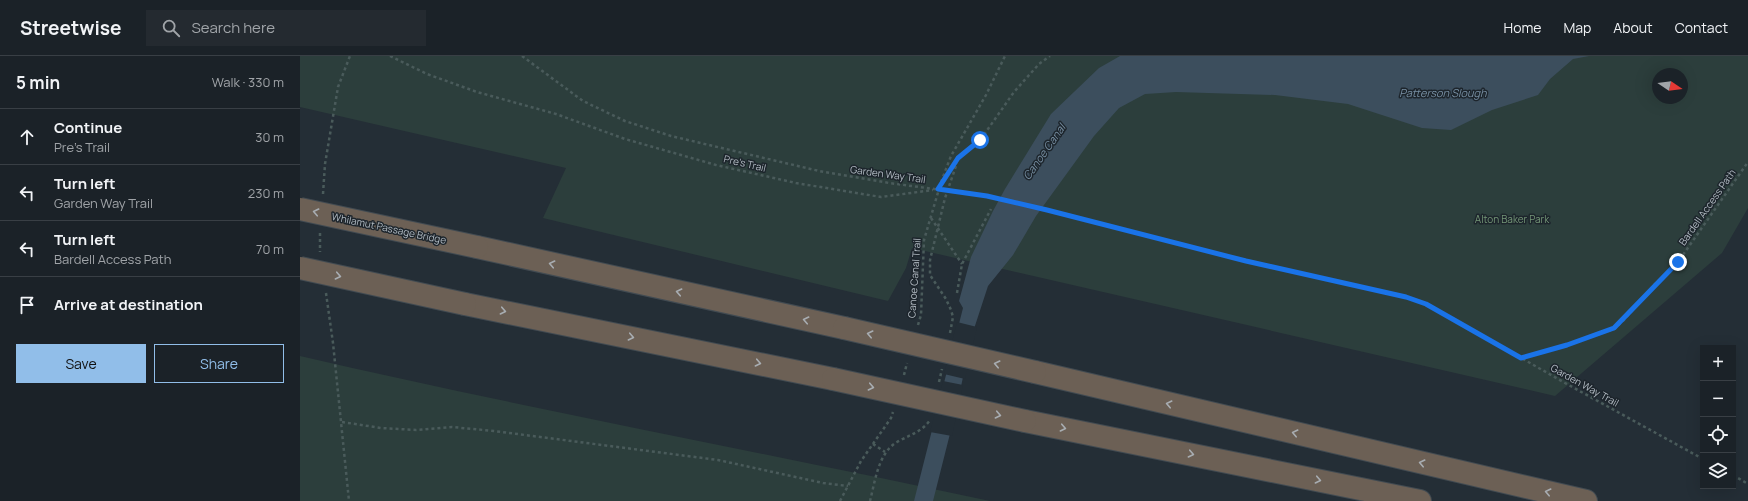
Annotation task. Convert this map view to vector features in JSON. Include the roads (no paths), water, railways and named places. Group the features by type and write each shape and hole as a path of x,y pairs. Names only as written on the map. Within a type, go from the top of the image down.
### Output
{"highway":[{"name":"Whilamut Passage Bridge","path":"300,209 844,328 1586,501"},
{"path":"300,268 465,304 1420,501"}],"water":[{"name":"Patterson Slough","path":"1120,56 1589,56 1573,59 1550,79 1538,95 1492,110 1451,130 1422,128 1348,104 1275,95 1176,92 1145,94 1119,108 1094,136 1036,216 1013,255 988,286 972,335 956,410 933,501 914,501 963,308 959,301 971,257 1005,189 1051,114 1099,68"}],"water label":[{"name":"Canoe Canal","path":"1044,152"}],"park label":[{"name":"Alton Baker Park","path":"1512,219"}]}
